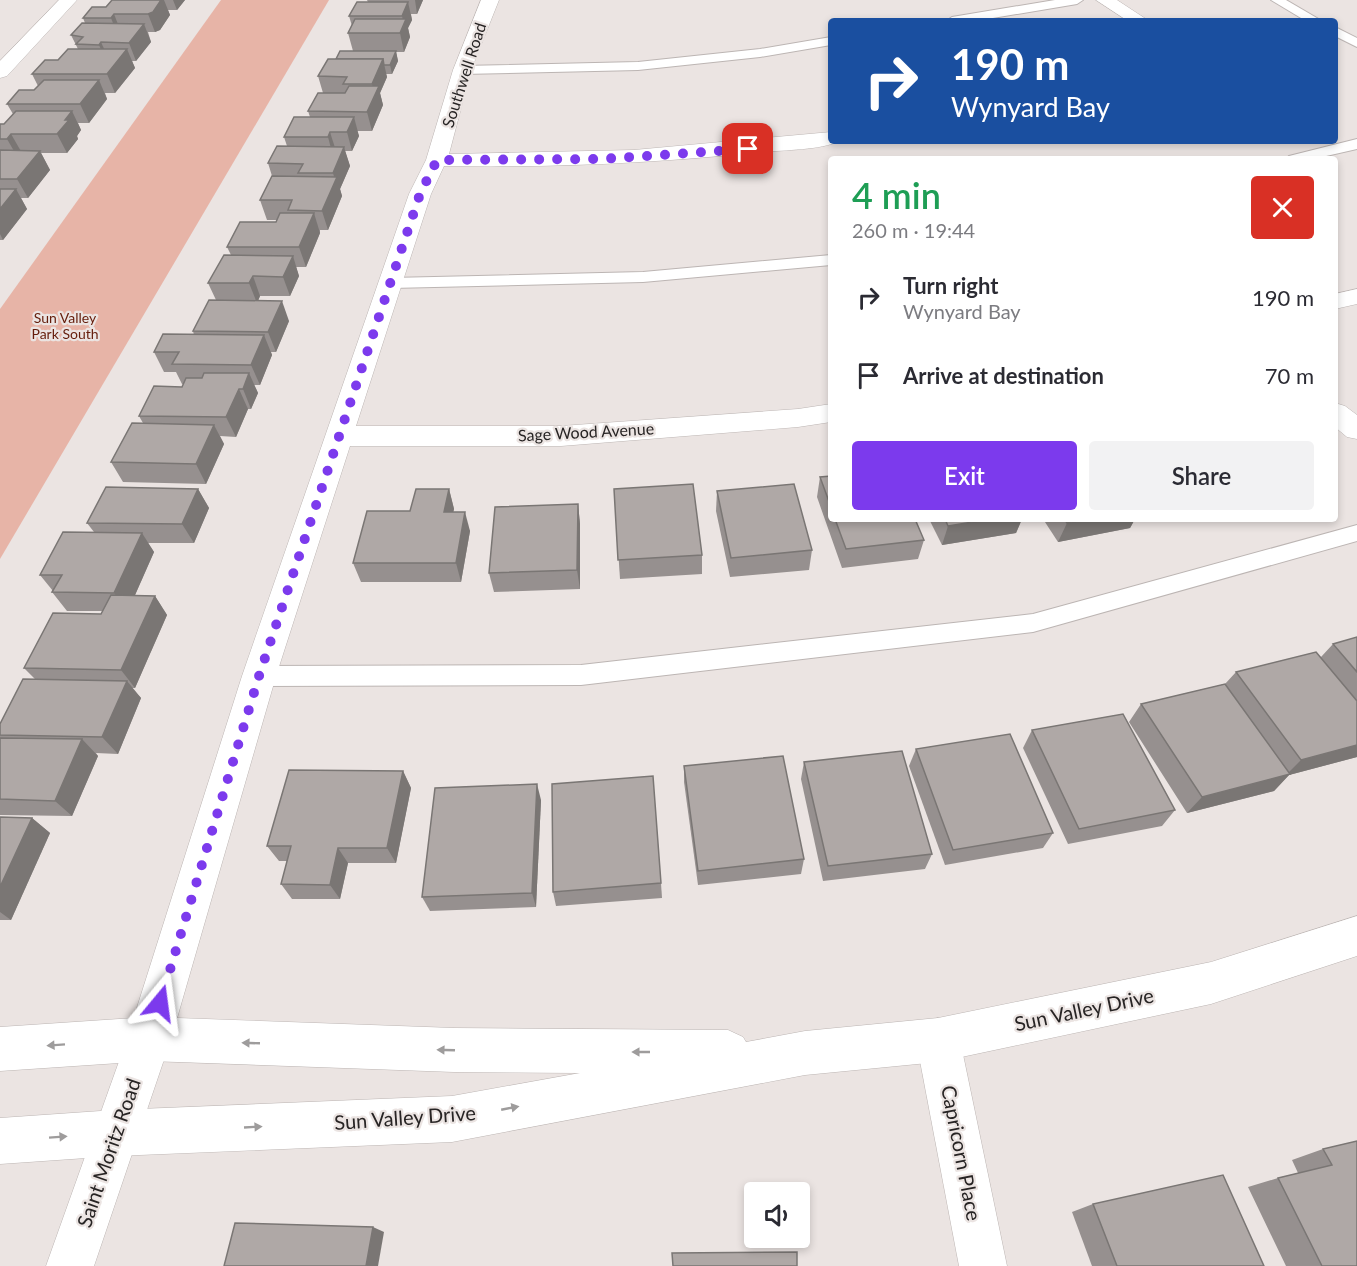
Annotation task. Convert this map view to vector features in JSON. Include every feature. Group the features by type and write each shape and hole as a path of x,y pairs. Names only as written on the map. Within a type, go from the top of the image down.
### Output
{"street":[{"path":"0,72 68,0"},
{"name":"Southwell Road","path":"149,1040 259,676 420,194 437,160 462,70 490,0"},
{"path":"1105,0 1135,18"},
{"path":"437,160 602,159 748,149 828,138"},
{"path":"1338,301 1357,296"},
{"name":"Sage Wood Avenue","path":"340,436 561,436 828,414"},
{"path":"1338,414 1357,430"},
{"name":"Sun Valley Drive","path":"0,1141 115,1133 452,1119 805,1053 938,1040 1211,983 1357,936"},
{"name":"Sun Valley Drive","path":"0,1049 149,1040 454,1050 805,1053"},
{"name":"Saint Moritz Road","path":"70,1266 149,1040"},
{"name":"Capricorn Place","path":"938,1040 983,1266"}],"lane":[{"path":"970,18 1077,0"},
{"path":"1277,0 1310,18"},
{"path":"1338,33 1357,43"},
{"path":"462,70 638,66 760,53 828,42"},
{"path":"1307,156 1357,144"},
{"path":"391,283 643,277 828,260"},
{"path":"259,676 581,675 1033,623 1357,533"}],"green space":[{"name":"Sun Valley Park South","path":"221,0 329,0 0,559 0,309"}],"building":[{"path":"112,0 161,0 153,12 148,14 114,14 111,18 83,18 92,7 106,7"},
{"path":"357,2 408,2 402,16 349,16"},
{"path":"355,19 406,19 400,33 348,33"},
{"path":"82,23 144,24 129,43 76,44 83,37 71,35"},
{"path":"68,49 127,49 107,74 32,74 45,60 58,60"},
{"path":"340,51 396,51 390,65 384,65 383,59 336,59"},
{"path":"328,59 383,59 372,84 343,84 347,77 318,76"},
{"path":"44,80 99,80 80,104 7,104 19,90 34,90"},
{"path":"349,86 379,86 367,112 308,111 318,93 345,93"},
{"path":"16,111 72,111 65,120 69,120 57,134 11,134 7,139 0,139 0,124 4,124"},
{"path":"294,117 354,117 347,132 330,132 328,137 284,137"},
{"path":"277,146 344,147 333,173 298,173 303,164 268,163"},
{"path":"0,150 40,151 17,179 0,179"},
{"path":"272,176 337,177 322,211 288,210 292,200 260,200"},
{"path":"0,189 16,189 0,209"},
{"path":"280,213 314,213 299,247 227,247 240,222 276,222"},
{"path":"224,255 293,256 283,277 253,276 249,283 208,283"},
{"path":"209,300 282,301 268,332 193,331"},
{"path":"163,334 264,335 251,365 172,364 179,352 154,352"},
{"path":"204,373 249,373 243,389 239,389 226,417 139,416 154,386 182,387 186,378 202,378"},
{"path":"132,423 214,425 196,464 111,462"},
{"path":"828,476 828,499 820,477"},
{"path":"693,484 702,555 618,560 614,489"},
{"path":"794,484 812,550 731,558 717,491"},
{"path":"106,487 198,489 182,524 87,523"},
{"path":"416,489 449,489 444,512 465,512 456,563 353,563 367,511 410,511"},
{"path":"578,504 577,570 489,573 495,507"},
{"path":"836,522 916,522 924,540 846,549"},
{"path":"946,522 973,522 948,526"},
{"path":"63,532 142,533 114,593 52,592 62,575 40,575"},
{"path":"111,595 155,596 121,670 24,668 53,613 101,614"},
{"path":"1357,637 1357,672 1333,644"},
{"path":"1316,652 1357,701 1357,745 1301,760 1236,672"},
{"path":"23,679 127,681 102,737 0,735 0,724"},
{"path":"1225,684 1290,774 1202,797 1141,704"},
{"path":"1123,714 1175,810 1079,829 1032,730"},
{"path":"1010,734 1053,833 953,850 916,749"},
{"path":"0,738 82,739 55,801 0,799"},
{"path":"902,751 932,854 828,866 804,762"},
{"path":"783,756 804,859 698,871 684,766"},
{"path":"289,770 403,771 387,848 338,848 330,885 281,884 291,846 267,846"},
{"path":"653,776 661,883 553,892 552,784"},
{"path":"537,784 532,893 422,897 435,788"},
{"path":"0,817 32,818 0,887"},
{"path":"1357,1141 1357,1266 1322,1266 1278,1178 1332,1165 1323,1149"},
{"path":"1223,1175 1264,1266 1117,1266 1093,1204"},
{"path":"235,1223 373,1227 366,1266 224,1266"},
{"path":"797,1252 797,1266 673,1266 672,1253"}],"route":[{"path":"160,1003 259,676 420,194 437,160 602,159 748,149"}]}
